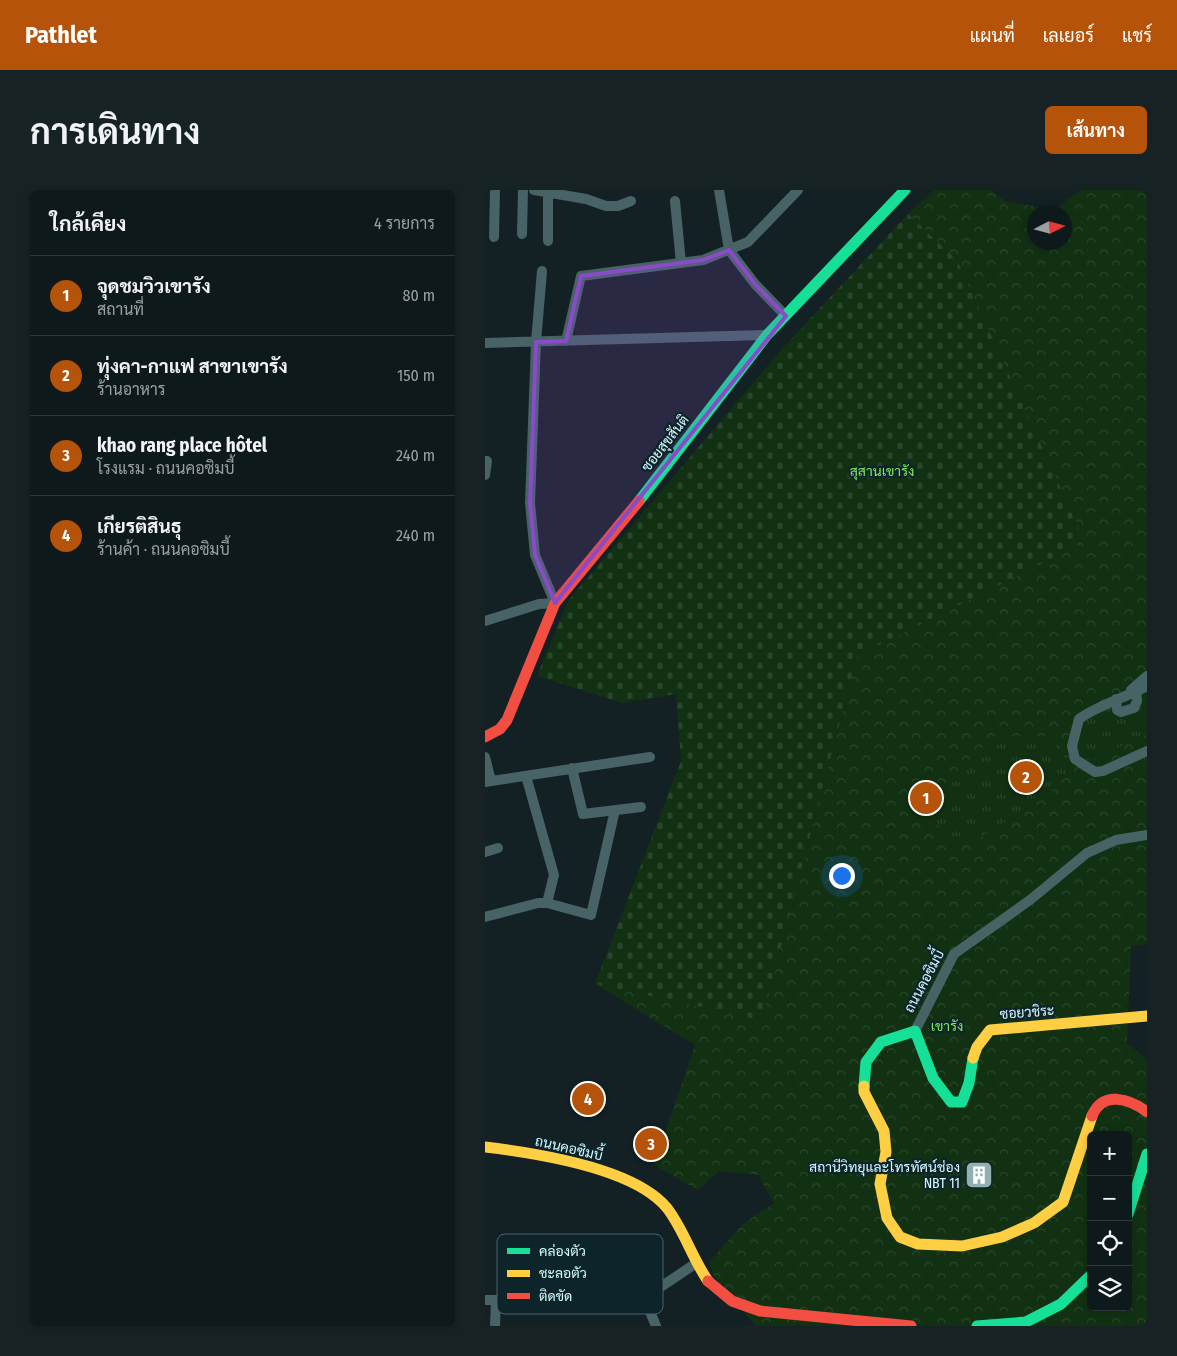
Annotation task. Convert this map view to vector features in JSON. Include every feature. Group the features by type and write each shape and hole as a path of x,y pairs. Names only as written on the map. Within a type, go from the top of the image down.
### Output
{"street":[{"path":"494,237 495,190"},
{"path":"522,234 523,190"},
{"path":"534,190 606,206 618,206 631,201"},
{"path":"719,190 729,250 755,284 786,316"},
{"path":"566,341 581,276 703,260 729,250 748,242 798,190"},
{"name":"ซอยสุขสันติ","path":"485,737 500,729 507,720 555,603 651,486 767,335 856,239 905,190"},
{"path":"547,241 552,193"},
{"path":"675,201 681,263"},
{"path":"485,622 539,604 555,603 535,555 530,503 536,342 542,271"},
{"path":"485,343 767,335"},
{"path":"485,461 487,461 485,475"},
{"path":"1147,676 1132,691 1093,709 1079,719 1072,746 1075,759 1095,772 1103,771 1147,750"},
{"path":"485,757 488,781 650,757"},
{"path":"572,768 583,814 641,807"},
{"path":"526,776 554,875 547,904"},
{"path":"485,917 547,904 591,915 615,810"},
{"name":"ถนนคอซิมบี้","path":"1147,835 1116,840 1087,853 1030,900 954,954 915,1031 881,1042 866,1062 864,1092 884,1131 885,1152 880,1184 887,1218 899,1237 918,1244 962,1246 1002,1237 1034,1223 1063,1202 1093,1113 1100,1102 1111,1098 1120,1099 1135,1103 1147,1112"},
{"path":"485,852 498,848"},
{"name":"ซอยวชิระ","path":"915,1031 925,1064 942,1093 951,1102 962,1102 968,1091 974,1052 982,1037 990,1030 1147,1016"},
{"name":"ถนนคอซิมบี้","path":"485,1146 526,1153 598,1170 647,1191 665,1206 695,1264 713,1287 731,1301 756,1312 911,1326"},
{"path":"1132,1201 1147,1154"},
{"path":"663,1285 695,1264"},
{"path":"977,1326 1026,1322 1061,1304 1087,1279"},
{"path":"485,1300 496,1300 495,1326"},
{"path":"651,1314 656,1326"}],"highlighted area":[{"path":"729,250 755,284 786,316 555,603 535,555 530,503 536,342 566,341 581,276 703,260"}],"green space":[{"name":"เขารัง","path":"934,190 991,190 1005,201 1027,205 1027,250 1072,250 1072,205 1061,205 1080,190 1147,190 1147,944 1131,946 1127,1043 1147,1060 1147,1326 756,1326 714,1277 709,1262 743,1224 774,1203 758,1175 719,1171 698,1190 654,1165 695,1045 595,984 762,1020 857,656 1085,542 957,260 908,214"},
{"name":"สุสานเขารัง","path":"908,214 957,260 1085,542 857,656 762,1020 595,984 681,761 676,694 622,703 537,676 568,601 781,350"},
{"path":"1147,690 1147,734 1095,759 1087,759 1082,755 1077,744 1078,736 1087,717"},
{"path":"1057,736 1063,756 1072,771 1046,797 975,840 948,844 937,824 935,793 949,783 993,737"}],"traffic: fast":[{"path":"639,501 767,335 905,190"},
{"path":"864,1086 866,1062 881,1042 915,1031 933,1078 951,1102 962,1102 969,1083 973,1058"},
{"path":"1132,1201 1147,1154"},
{"path":"977,1326 1026,1322 1061,1304 1087,1279"}],"traffic: slow":[{"path":"973,1058 977,1047 990,1030 1147,1016"},
{"path":"864,1086 864,1092 884,1131 886,1152 880,1184 887,1218 900,1237 918,1244 962,1246 1002,1237 1034,1223 1063,1202 1092,1116"},
{"path":"485,1147 530,1153 582,1165 632,1182 652,1194 667,1208 673,1217 708,1281"}],"traffic: jam":[{"path":"485,737 500,729 507,720 555,603 639,501"},
{"path":"1092,1116 1103,1103 1117,1099 1133,1103 1147,1112"},
{"path":"708,1281 732,1301 760,1311 911,1326"}],"place":[{"name":"ทุ่งคา-กาแฟ สาขาเขารัง","path":"1026,777"},
{"name":"จุดชมวิวเขารัง","path":"926,798"},
{"name":"เกียรติสินธุ","path":"588,1099"},
{"name":"khao rang place hôtel","path":"651,1144"},
{"name":"สถานีวิทยุและโทรทัศน์ช่อง NBT 11","path":"979,1175"}]}
